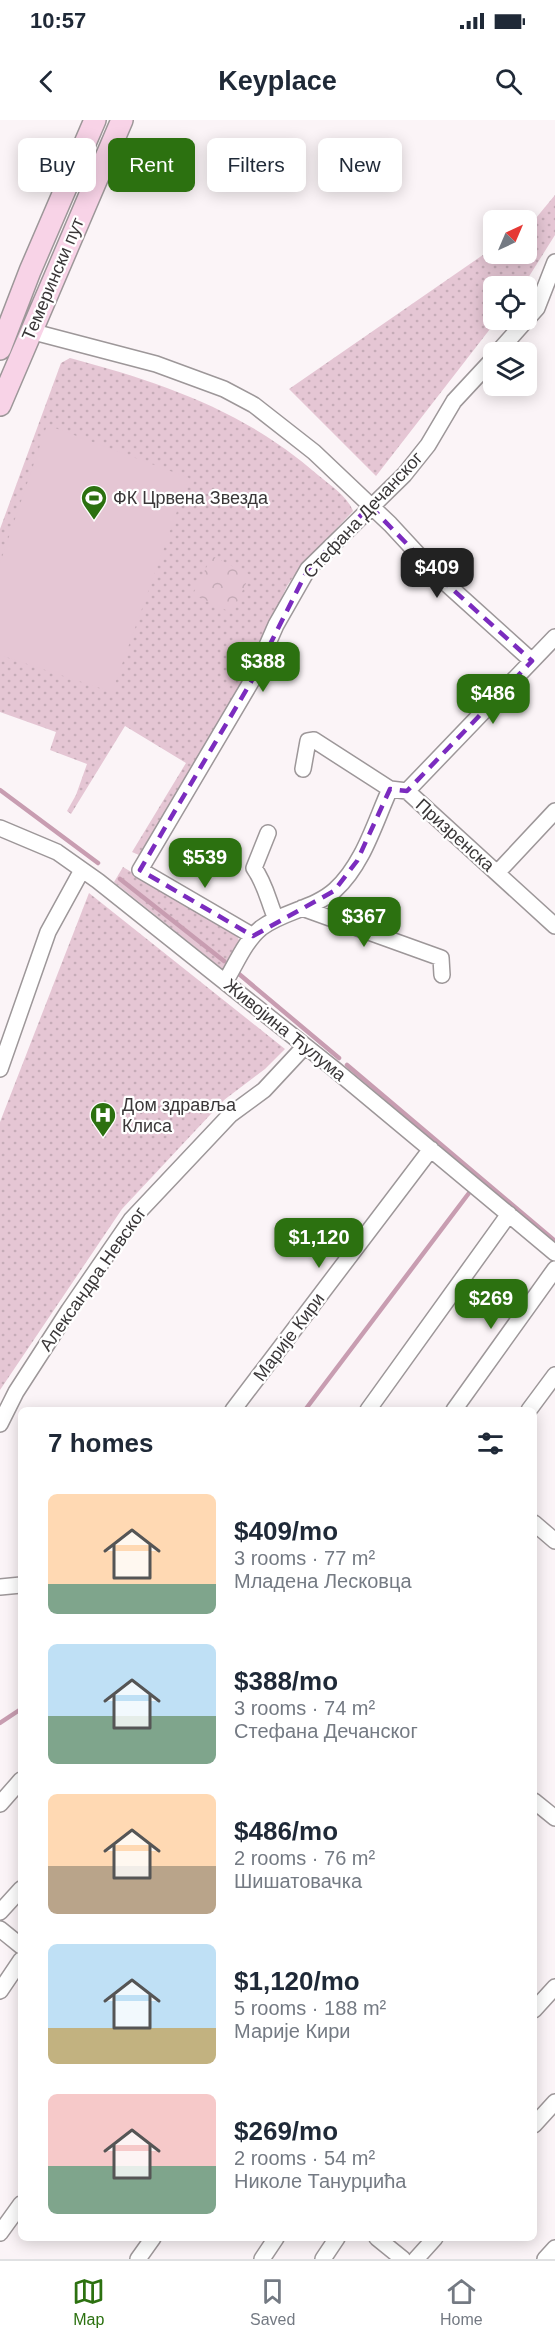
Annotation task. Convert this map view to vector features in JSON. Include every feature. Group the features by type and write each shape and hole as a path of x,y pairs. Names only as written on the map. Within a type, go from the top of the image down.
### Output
{"main road":[{"name":"Темерински пут","path":"0,349 4,323 95,120"},
{"name":"Темерински пут","path":"0,405 122,120"},
{"path":"4,323 30,331"}],"street":[{"path":"507,342 537,308 555,262"},
{"path":"30,331 156,364 224,389 254,405 280,423 390,524 440,578 532,661"},
{"name":"Стефана Дечанског","path":"253,936 140,870 251,682 296,588 308,569 404,475 428,445 454,400 483,370"},
{"path":"407,791 555,637"},
{"name":"Призренска","path":"303,769 308,741 314,740 390,789 407,791 555,926"},
{"path":"225,982 253,936 276,919 324,899 351,872 390,789"},
{"path":"497,873 555,811"},
{"name":"Живојина Ћулума","path":"0,828 57,852 82,870 305,1046 555,1253"},
{"path":"268,833 254,868 267,888 270,906 276,919"},
{"path":"0,1069 48,932 82,870"},
{"path":"302,908 441,958 442,975"},
{"name":"Александра Невског","path":"0,1424 16,1392 130,1220 230,1115 264,1090 305,1046"},
{"name":"Марије Кири","path":"235,1407 431,1149"},
{"path":"370,1407 509,1214"},
{"path":"456,1407 555,1269"},
{"path":"531,1407 555,1375"},
{"path":"537,1526 555,1541"},
{"path":"0,1587 18,1585"},
{"path":"0,1804 18,1783"},
{"path":"537,1803 555,1818"},
{"path":"0,1912 18,1892"},
{"path":"0,1929 18,1944"},
{"path":"0,1990 18,1964"},
{"path":"537,2007 555,1986"},
{"path":"537,2123 555,2102"},
{"path":"0,2233 18,2208"},
{"path":"138,2259 151,2241"},
{"path":"262,2259 274,2241"},
{"path":"323,2259 335,2241"},
{"path":"381,2241 403,2259"},
{"path":"416,2259 432,2241"},
{"path":"545,2259 555,2248"}],"highlighted area":[{"path":"370,506 440,578 532,661 407,791 390,789 357,861 334,891 253,936 140,870 251,682 308,569"}],"green space":[{"path":"555,195 555,235 537,264 537,217"},
{"path":"483,255 483,264 537,264 529,276 483,276 483,330 489,330 376,476 289,389"},
{"path":"70,358 170,389 232,416 262,433 290,453 338,492 353,511 300,567 287,586 243,683 139,855 132,852 186,763 125,726 71,814 67,811 76,795 87,764 50,750 56,732 0,712 0,529 61,363"},
{"name":"ФК Црвена Звезда","path":"47,425 189,478 112,692 0,655 0,563"},
{"path":"212,556 250,575 232,613 193,594"},
{"path":"123,867 237,935 240,943 225,971 114,882"},
{"path":"89,893 285,1049 265,1069 224,1100 122,1209 0,1390 0,1122"}],"waterway":[{"path":"0,790 98,863"},
{"path":"120,879 224,961"},
{"path":"239,974 339,1058"},
{"path":"347,1065 555,1241"},
{"path":"307,1407 469,1193"},
{"path":"0,1723 18,1711"}],"place":[{"name":"ФК Црвена Звезда","path":"94,521"},
{"name":"Дом здравља Клиса","path":"103,1138"}]}
